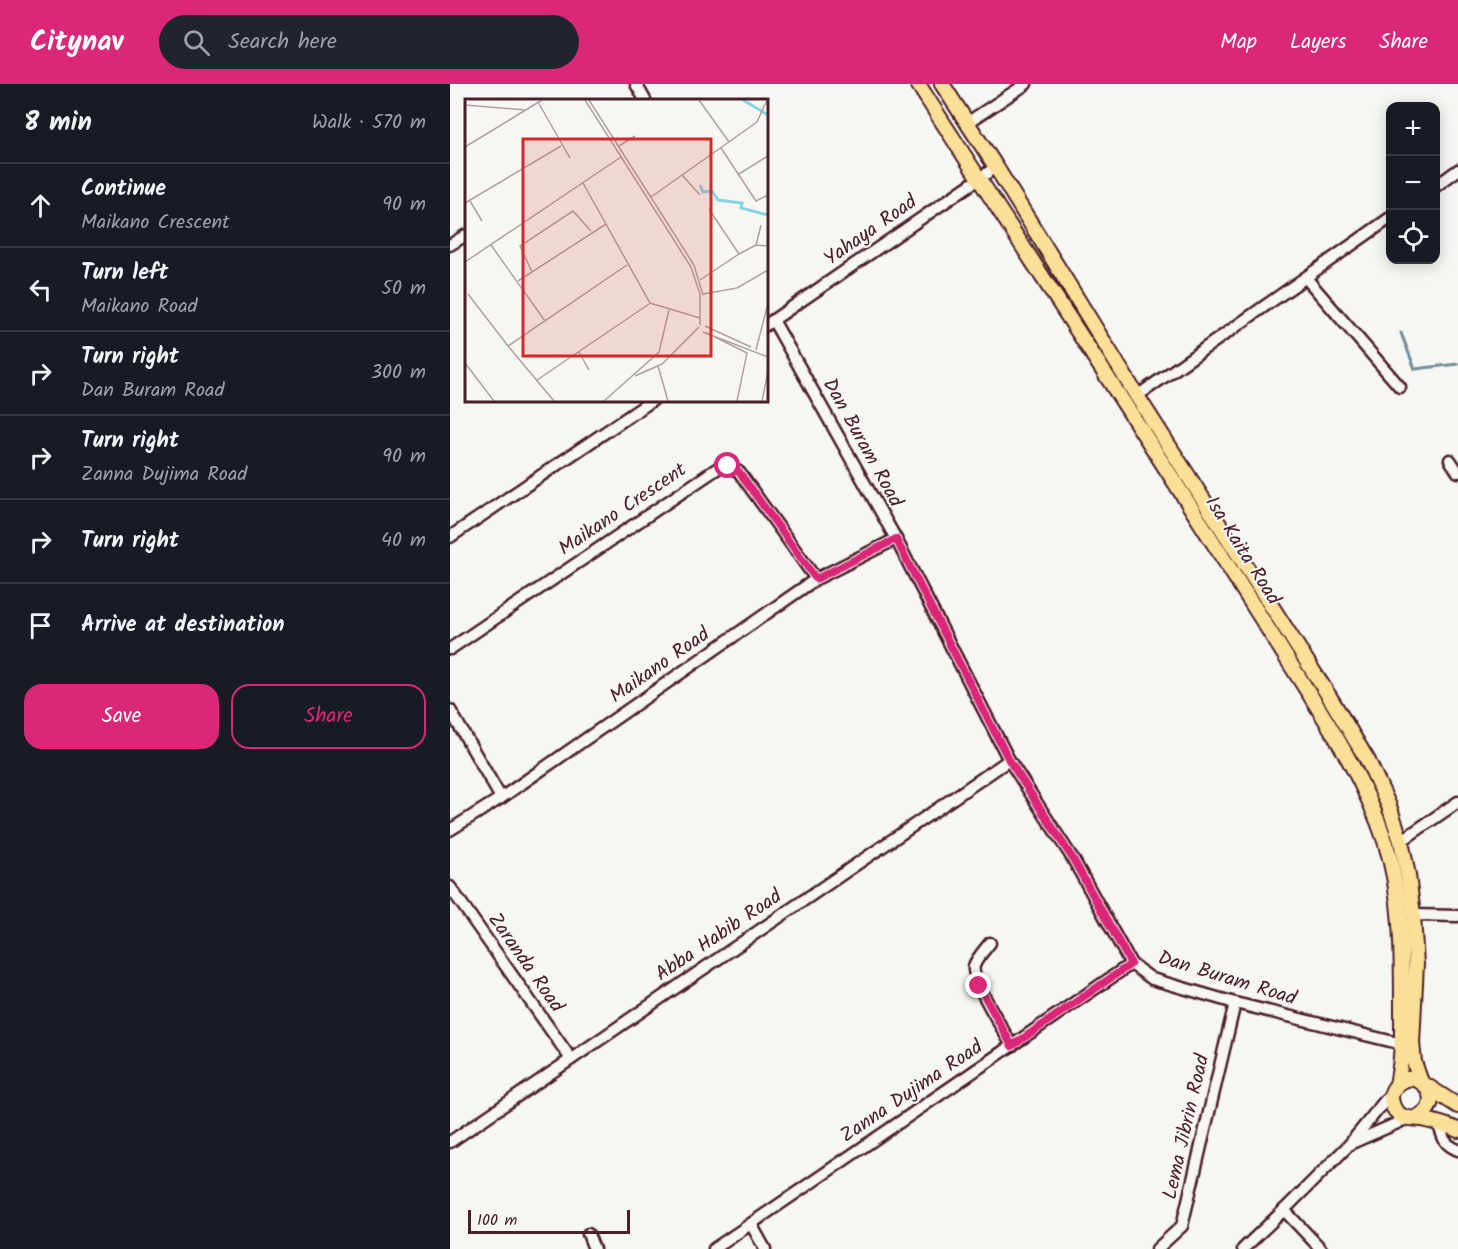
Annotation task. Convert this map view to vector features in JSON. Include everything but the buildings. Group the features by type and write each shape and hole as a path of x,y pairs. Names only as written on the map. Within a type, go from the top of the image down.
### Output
{"main road":[{"name":"Isa Kaita Road","path":"918,84 1125,402 1354,768 1373,808 1385,843 1399,914 1402,963 1402,1044 1400,1071 1395,1088"},
{"name":"Isa Kaita Road","path":"942,84 1368,761 1389,806 1401,840 1408,875 1416,964 1412,1043 1414,1062 1424,1084"},
{"path":"1316,704 1329,696"},
{"path":"1458,1106 1415,1079 1403,1080 1395,1088 1392,1104 1403,1117 1438,1122 1458,1130"},
{"path":"1412,1118 1422,1115 1430,1105 1430,1092 1424,1084"}],"street":[{"path":"636,84 644,99"},
{"path":"967,123 1026,84"},
{"name":"Yahaya Road","path":"770,322 996,167"},
{"path":"1440,183 1458,170"},
{"path":"1137,396 1386,221"},
{"path":"450,244 465,236"},
{"path":"1306,278 1400,387"},
{"name":"Dan Buram Road","path":"770,322 896,539 1009,760 1073,859 1131,964 1152,979 1235,1003 1402,1044"},
{"path":"450,537 650,402"},
{"path":"1450,460 1458,472"},
{"name":"Maikano Crescent","path":"450,649 718,468 728,466 739,472 816,579"},
{"name":"Maikano Road","path":"450,830 501,798 816,579 896,539"},
{"path":"450,710 501,798"},
{"name":"Abba Habib Road","path":"450,1142 1009,760"},
{"path":"1401,840 1458,802"},
{"name":"Zaranda Road","path":"450,886 571,1059"},
{"path":"1413,915 1458,916"},
{"path":"990,943 974,966 974,975 1012,1046"},
{"name":"Zanna Dujima Road","path":"714,1249 1131,964"},
{"name":"Lema Jibrin Road","path":"1158,1249 1182,1227 1235,1003"},
{"path":"1243,1249 1349,1144 1395,1088"},
{"path":"1349,1144 1412,1118"},
{"path":"1438,1122 1444,1142 1458,1150"},
{"path":"1284,1210 1321,1249"},
{"path":"751,1224 765,1249"},
{"path":"588,1234 594,1249"}],"waterway":[{"path":"1401,333 1415,369 1458,364"}],"route":[{"path":"728,466 739,472 816,579 896,539 1009,760 1073,859 1131,964 1012,1046 979,986"}]}
